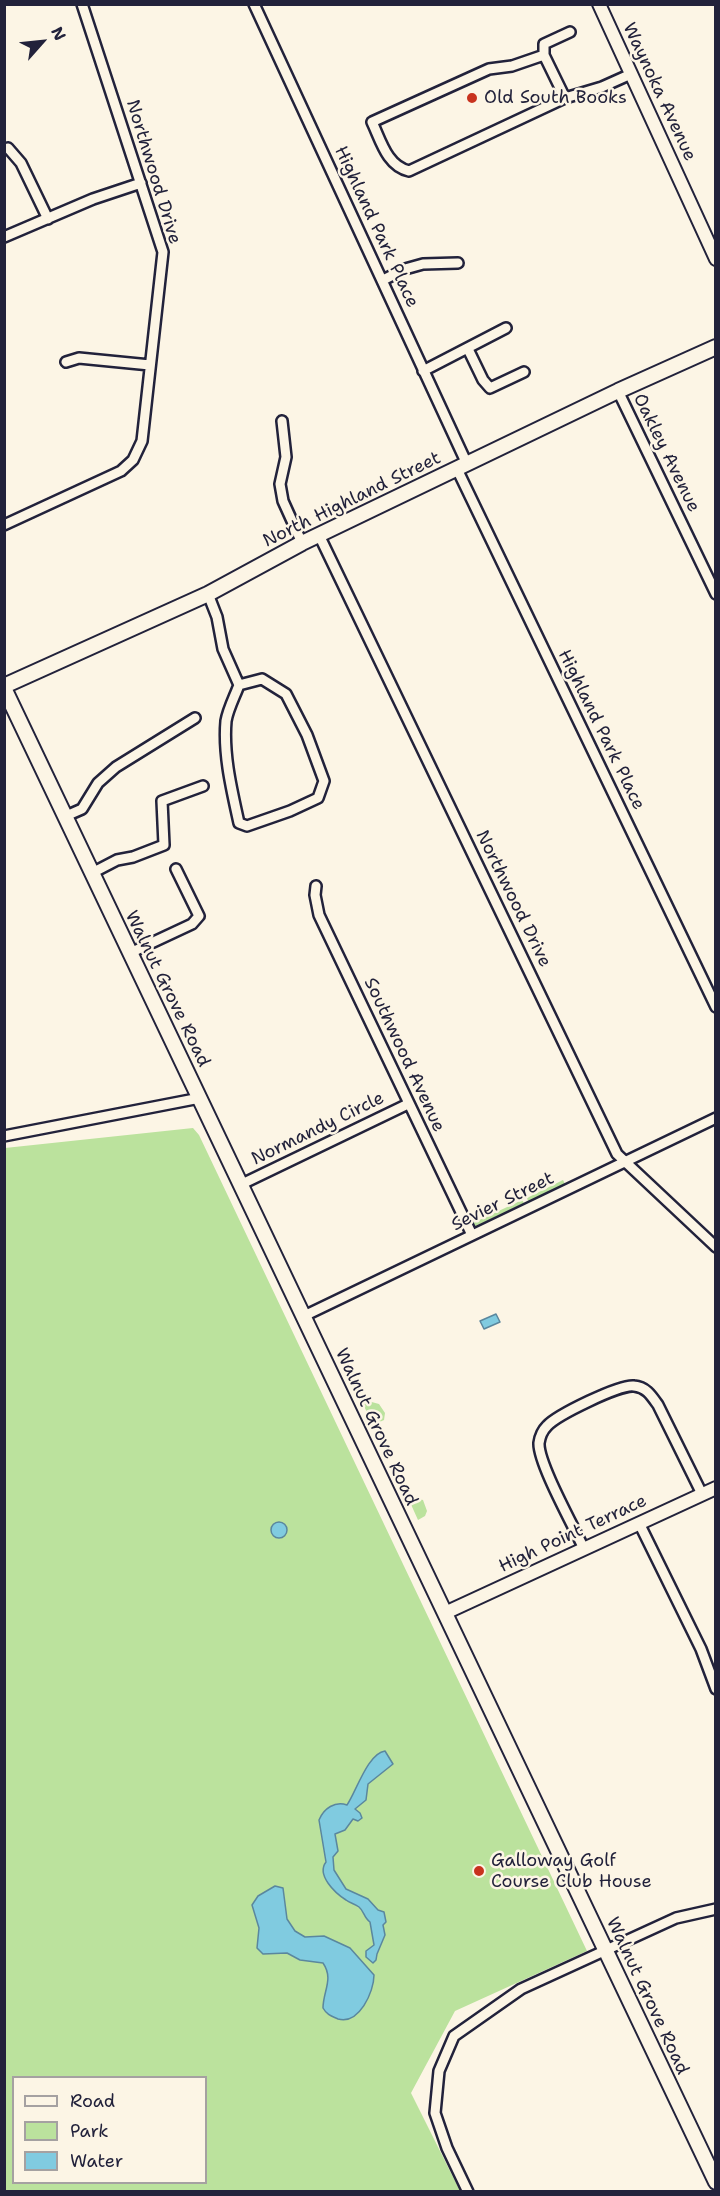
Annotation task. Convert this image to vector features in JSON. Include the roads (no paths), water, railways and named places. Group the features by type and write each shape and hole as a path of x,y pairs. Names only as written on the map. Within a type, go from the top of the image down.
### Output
{"main road":[{"name":"North Highland Street","path":"4,687 208,594 302,543 716,346"},
{"name":"Walnut Grove Road","path":"4,687 716,2182"}],"street":[{"name":"Northwood Drive","path":"4,525 121,471 133,460 142,441 163,252 82,4"},
{"name":"Highland Park Place","path":"254,4 383,280 462,466 716,1007"},
{"name":"Waynoka Avenue","path":"599,4 716,259"},
{"path":"565,98 544,55 544,44 570,32"},
{"path":"544,55 512,66 489,69 372,122 390,160 398,167 409,171 565,98 594,90 631,74"},
{"path":"8,148 21,163 48,219"},
{"path":"4,237 93,199 141,183"},
{"path":"383,280 405,269 423,264 458,263"},
{"path":"423,371 468,350 507,328"},
{"path":"468,350 483,380 490,388 524,372"},
{"path":"66,362 79,358 150,365"},
{"name":"Oakley Avenue","path":"618,391 716,594"},
{"path":"282,421 286,457 280,484 283,501 302,543"},
{"name":"Northwood Drive","path":"319,535 617,1154 716,1247"},
{"path":"208,594 217,617 224,649 239,685 226,719 226,740 239,824 248,826 318,798 324,782 307,735 286,694 262,680 239,685"},
{"path":"66,816 82,809 98,783 116,766 195,718"},
{"path":"92,873 117,860 164,846 162,801 203,786"},
{"path":"130,953 192,924 199,916 176,869"},
{"name":"Southwood Avenue","path":"316,886 315,895 319,915 472,1235"},
{"path":"4,1136 200,1098"},
{"name":"Normandy Circle","path":"242,1184 408,1104"},
{"name":"Sevier Street","path":"304,1316 716,1118"},
{"path":"584,1549 541,1457 540,1440 542,1433 556,1419 618,1388 629,1385 643,1388 658,1405 702,1494"},
{"name":"High Point Terrace","path":"445,1613 716,1488"},
{"path":"639,1523 700,1649 716,1689"},
{"path":"468,2192 447,2148 435,2113 439,2071 454,2036 521,1989 676,1918 716,1909"}],"water":[{"path":"496,1314 500,1322 484,1329 480,1321"},
{"path":"279,1522 285,1524 287,1530 285,1536 279,1538 273,1536 271,1530 273,1524"},
{"path":"385,1751 393,1764 368,1784 366,1800 355,1809 362,1818 358,1821 353,1819 345,1830 335,1834 338,1851 333,1857 334,1870 346,1889 368,1899 378,1910 384,1912 385,1935 373,1963 366,1957 366,1951 374,1945 370,1922 361,1909 337,1893 325,1878 323,1872 326,1862 319,1820 330,1806 347,1805 373,1758"},
{"path":"275,1886 283,1888 287,1919 295,1931 305,1937 324,1936 350,1948 374,1975 364,2006 352,2017 346,2020 338,2019 328,2014 323,2008 328,1974 323,1963 300,1960 287,1953 263,1954 257,1948 259,1928 252,1905 258,1896"}],"place":[{"name":"Old South Books","path":"472,98"},
{"name":"Galloway Golf Course Club House","path":"479,1871"}]}
